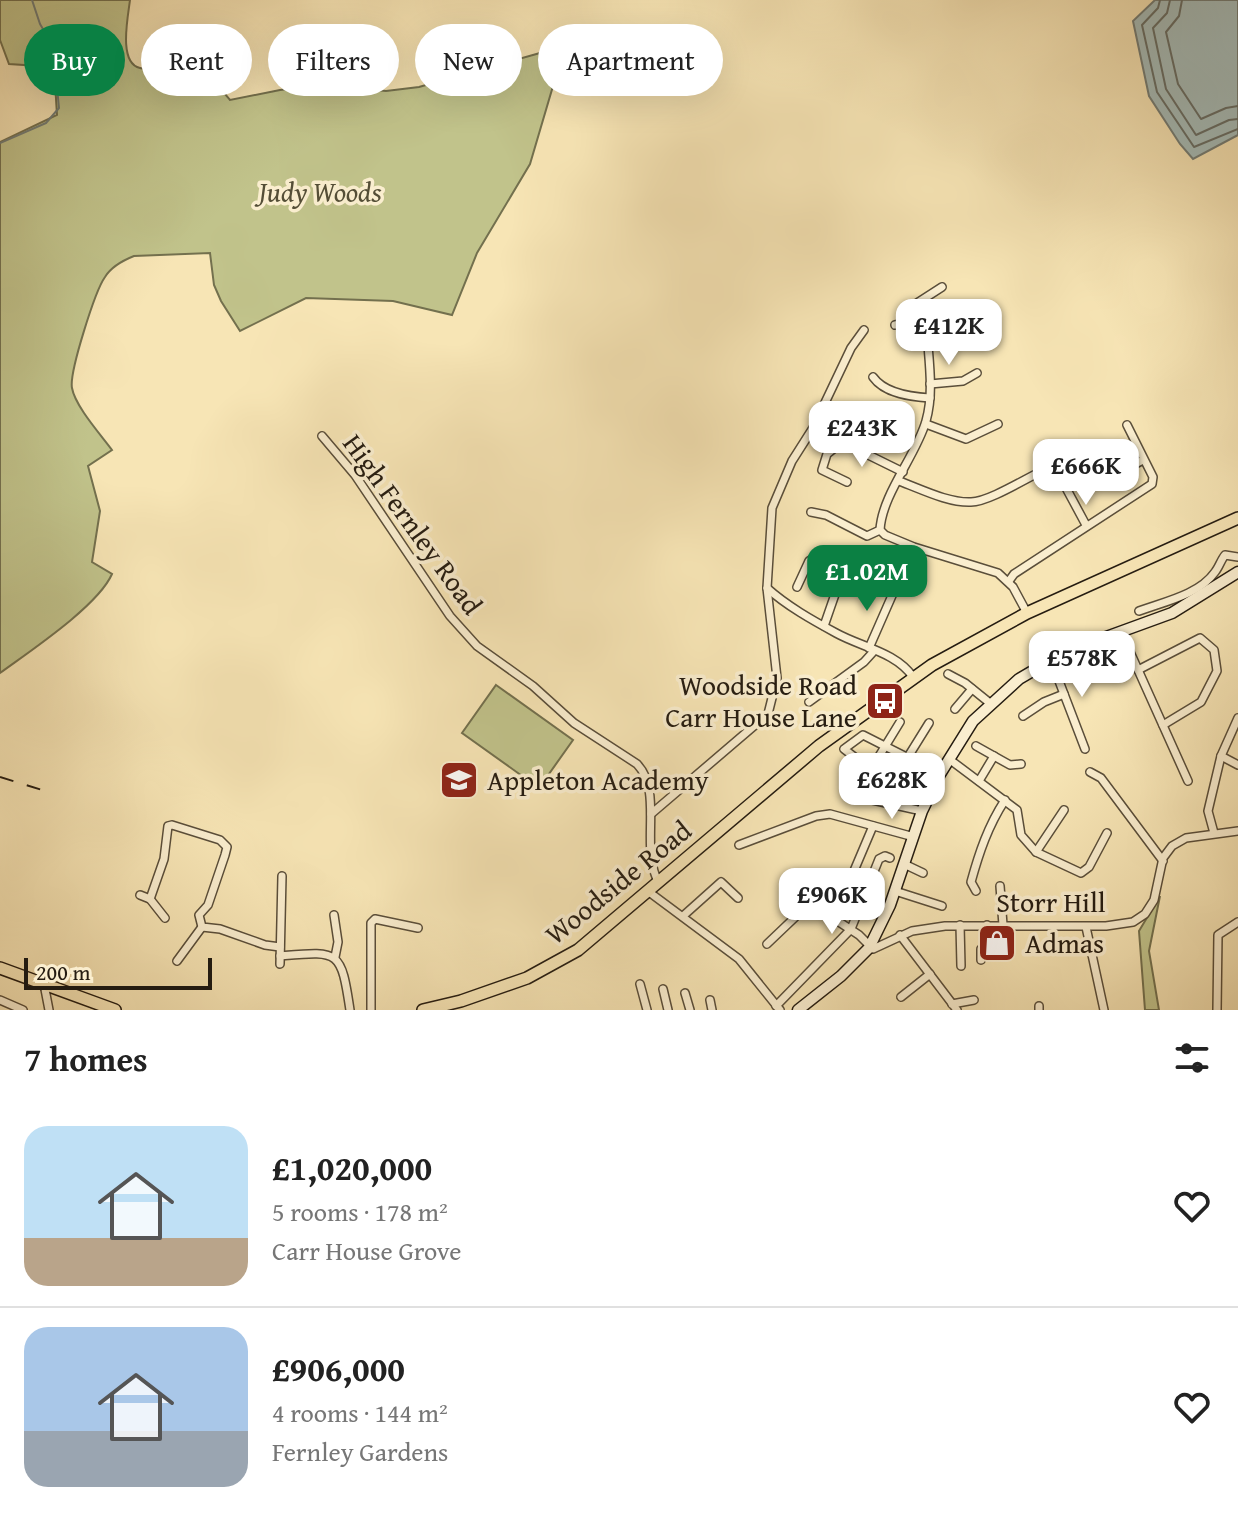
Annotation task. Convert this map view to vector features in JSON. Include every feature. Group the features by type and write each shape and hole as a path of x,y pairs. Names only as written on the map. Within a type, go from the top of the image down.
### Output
{"main road":[{"name":"Woodside Road","path":"423,1010 461,1001 537,973 590,942 819,746 913,677 1027,613 1238,518"},
{"path":"798,1010 841,976 869,948 895,891 922,811 940,774 973,721 1019,679 1065,652 1172,613 1238,572"},
{"path":"0,968 115,1010"}],"street":[{"path":"942,287 915,303 909,313 910,322 917,330 927,333 966,315"},
{"path":"895,325 910,322"},
{"path":"651,814 768,714 777,678 767,588 769,525 777,492 813,428 851,348 864,330"},
{"path":"880,530 887,502 926,424 930,398 927,333"},
{"path":"930,384 963,381 977,373"},
{"path":"873,377 881,386 904,395 930,398"},
{"path":"926,424 966,439 998,424"},
{"path":"1009,581 1014,574 1086,525 1152,484 1153,477 1127,425"},
{"name":"High Fernley Road","path":"322,436 355,475 450,616 477,646 533,686 574,723 646,772 651,814 651,869 659,883"},
{"path":"847,482 822,470 827,454 842,442 903,472"},
{"path":"1053,469 1072,456"},
{"path":"1102,482 1143,460"},
{"path":"899,481 939,496 970,503 1046,469 1053,469 1086,525"},
{"path":"811,512 826,515 867,536 880,530"},
{"path":"880,530 885,535 998,573 1009,581 1027,613"},
{"path":"797,587 809,561 823,552 840,564 841,577 824,626"},
{"path":"1139,611 1177,598 1199,586 1215,573 1225,555 1238,557"},
{"path":"767,588 782,601 824,626 895,659 913,677"},
{"path":"809,702 864,662 894,591"},
{"path":"1121,632 1188,781"},
{"path":"1138,670 1200,638 1214,650 1217,671 1201,702 1163,725"},
{"path":"1051,660 1085,749"},
{"path":"948,674 991,704"},
{"path":"955,709 972,689"},
{"path":"1023,716 1044,702 1064,694"},
{"path":"1214,833 1208,811 1221,756 1238,718"},
{"path":"870,771 900,722"},
{"path":"893,781 929,723"},
{"path":"857,759 844,749 863,735 940,774"},
{"path":"976,746 1010,765 1021,764"},
{"path":"979,781 994,756"},
{"path":"1221,756 1238,765"},
{"path":"949,759 1017,810 1021,835 1036,852 1081,873 1089,867 1107,833"},
{"path":"1090,772 1101,778 1163,861 1172,846 1186,838 1238,831"},
{"path":"868,799 922,811"},
{"path":"976,891 971,882 979,852 991,822 1005,800"},
{"path":"1036,852 1064,810"},
{"path":"739,845 816,816 830,814 914,837"},
{"path":"150,899 164,859 168,826 220,840 227,847 208,905 199,915 202,927"},
{"path":"834,918 873,826"},
{"path":"649,892 739,959 778,1008 851,929 879,859 885,856 890,858"},
{"name":"Storr Hill","path":"869,948 876,949 912,931 960,925 1086,927 1133,922 1145,914 1154,900 1163,861"},
{"path":"904,864 923,873"},
{"path":"280,956 282,876"},
{"path":"683,916 721,882 738,898"},
{"path":"1000,886 1003,925"},
{"path":"895,891 942,906"},
{"path":"140,895 150,899 165,918"},
{"path":"767,944 810,903 859,935 869,948"},
{"path":"334,915 338,942 335,957 345,978 350,1010"},
{"path":"371,1010 371,923 375,919 418,928"},
{"path":"1217,1010 1218,935 1238,922"},
{"path":"960,925 961,966"},
{"path":"981,960 981,949 987,949 987,925"},
{"path":"202,927 220,929 265,945 280,956 324,953 335,957"},
{"path":"177,961 202,927"},
{"path":"1086,927 1104,1010"},
{"path":"900,935 955,1007 974,1000"},
{"path":"901,997 930,974"},
{"path":"44,984 49,1010"},
{"path":"640,984 647,1010"},
{"path":"663,989 668,1010"},
{"path":"685,993 690,1010"},
{"path":"0,1000 23,1010"},
{"path":"710,1000 712,1010"}],"green space":[{"name":"Judy Woods","path":"0,0 130,0 127,49 133,64 141,68 141,96 227,96 230,100 268,92 268,96 399,96 399,89 415,87 415,96 522,96 522,58 538,54 538,96 550,96 530,164 477,253 452,315 393,301 306,298 240,331 214,285 210,253 134,256 108,273 95,298 84,332 74,366 72,388 83,412 112,450 88,466 100,511 92,562 112,574 78,614 0,673 0,142 57,115 56,96 125,96 125,24 24,24 24,65 9,64 0,40"},
{"path":"496,685 573,740 539,788 462,733"},
{"path":"1160,896 1149,951 1159,1010 1145,1010 1139,931"}],"water":[{"path":"1155,0 1238,0 1238,135 1193,159 1149,96 1133,21"}],"waterway":[{"path":"0,143 46,123 59,108 53,46 40,24 32,0"}],"railway":[{"path":"0,777 52,793"}],"place":[{"name":"Woodside Road Carr House Lane","path":"885,701"},
{"name":"Appleton Academy","path":"459,780"},
{"name":"Admas","path":"997,943"}]}
